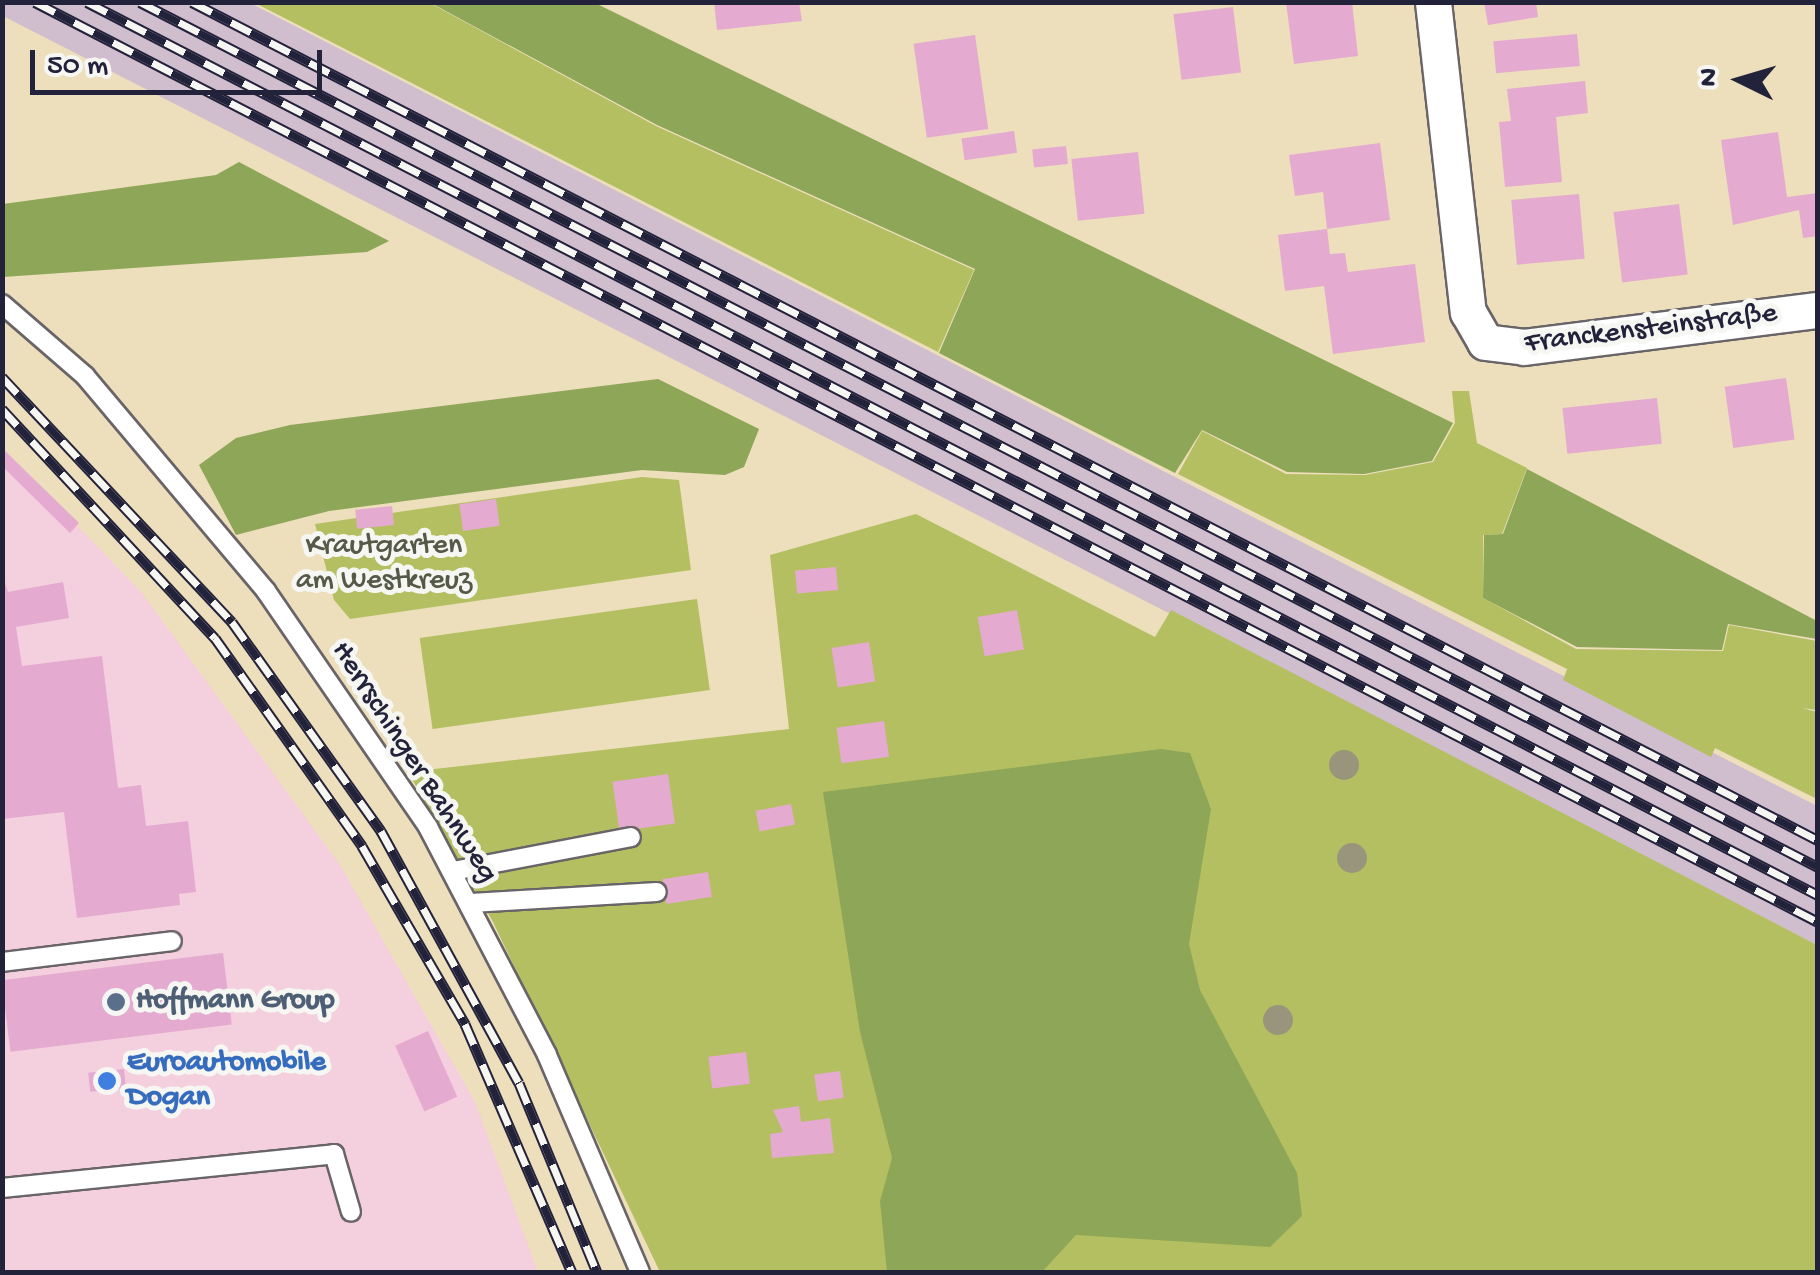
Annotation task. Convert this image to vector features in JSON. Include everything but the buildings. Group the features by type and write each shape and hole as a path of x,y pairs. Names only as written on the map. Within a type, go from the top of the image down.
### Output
{"street":[{"name":"Franckensteinstraße","path":"1433,2 1468,312 1485,342 1524,347 1818,310"}],"lane":[{"name":"Herrschinger Bahnweg","path":"2,304 85,376 266,590 453,870 472,903 640,1272"},
{"path":"453,870 631,837"},
{"path":"472,903 657,892"},
{"path":"2,962 172,941"},
{"path":"2,1188 334,1154 352,1212"}],"shaded area":[{"path":"2,3 250,3 1817,806 1817,945 3,16"},
{"path":"2,447 142,593 340,865 475,1102 538,1272 3,1272"}],"green space":[{"path":"255,3 430,3 656,126 974,270 938,352"},
{"path":"431,3 595,3 1453,423 1432,461 1364,474 1287,472 1202,430 1175,473 939,353 975,269 657,125"},
{"path":"239,162 389,241 367,252 3,277 3,204 216,175"},
{"path":"658,379 759,429 744,467 725,475 642,470 329,511 236,535 199,465 236,438 290,425"},
{"path":"1452,391 1469,391 1477,443 1527,468 1502,534 1483,535 1483,598 1576,649 1723,651 1729,625 1817,641 1817,710 1802,708 1817,712 1817,799 1715,748 1711,757 1563,680 1567,669 1178,474 1202,431 1286,474 1365,475 1433,462 1455,423"},
{"path":"1527,469 1817,621 1817,639 1728,624 1722,650 1577,647 1483,598 1484,535 1503,534"},
{"name":"Krautgarten am Westkreuz","path":"642,477 679,480 691,570 350,619 334,600 315,524"},
{"path":"916,514 1155,637 1171,610 1817,945 1817,1272 660,1272 493,922 408,772 789,729 770,555"},
{"path":"697,599 710,690 433,729 420,638"},
{"path":"1161,749 1190,753 1211,809 1189,944 1200,990 1297,1173 1302,1216 1270,1247 1076,1235 1042,1272 887,1272 880,1201 892,1158 860,1032 823,792"}],"railway":[{"path":"35,2 1818,922"},
{"path":"87,2 1818,895"},
{"path":"140,2 1818,867"},
{"path":"192,2 1818,840"},
{"path":"2,377 232,622 381,831 519,1083 597,1272"},
{"path":"2,409 215,638 362,846 465,1024 572,1272"}],"place":[{"name":"Hoffmann Group","path":"116,1002"},
{"name":"Euroautomobile Dogan","path":"107,1081"}]}
